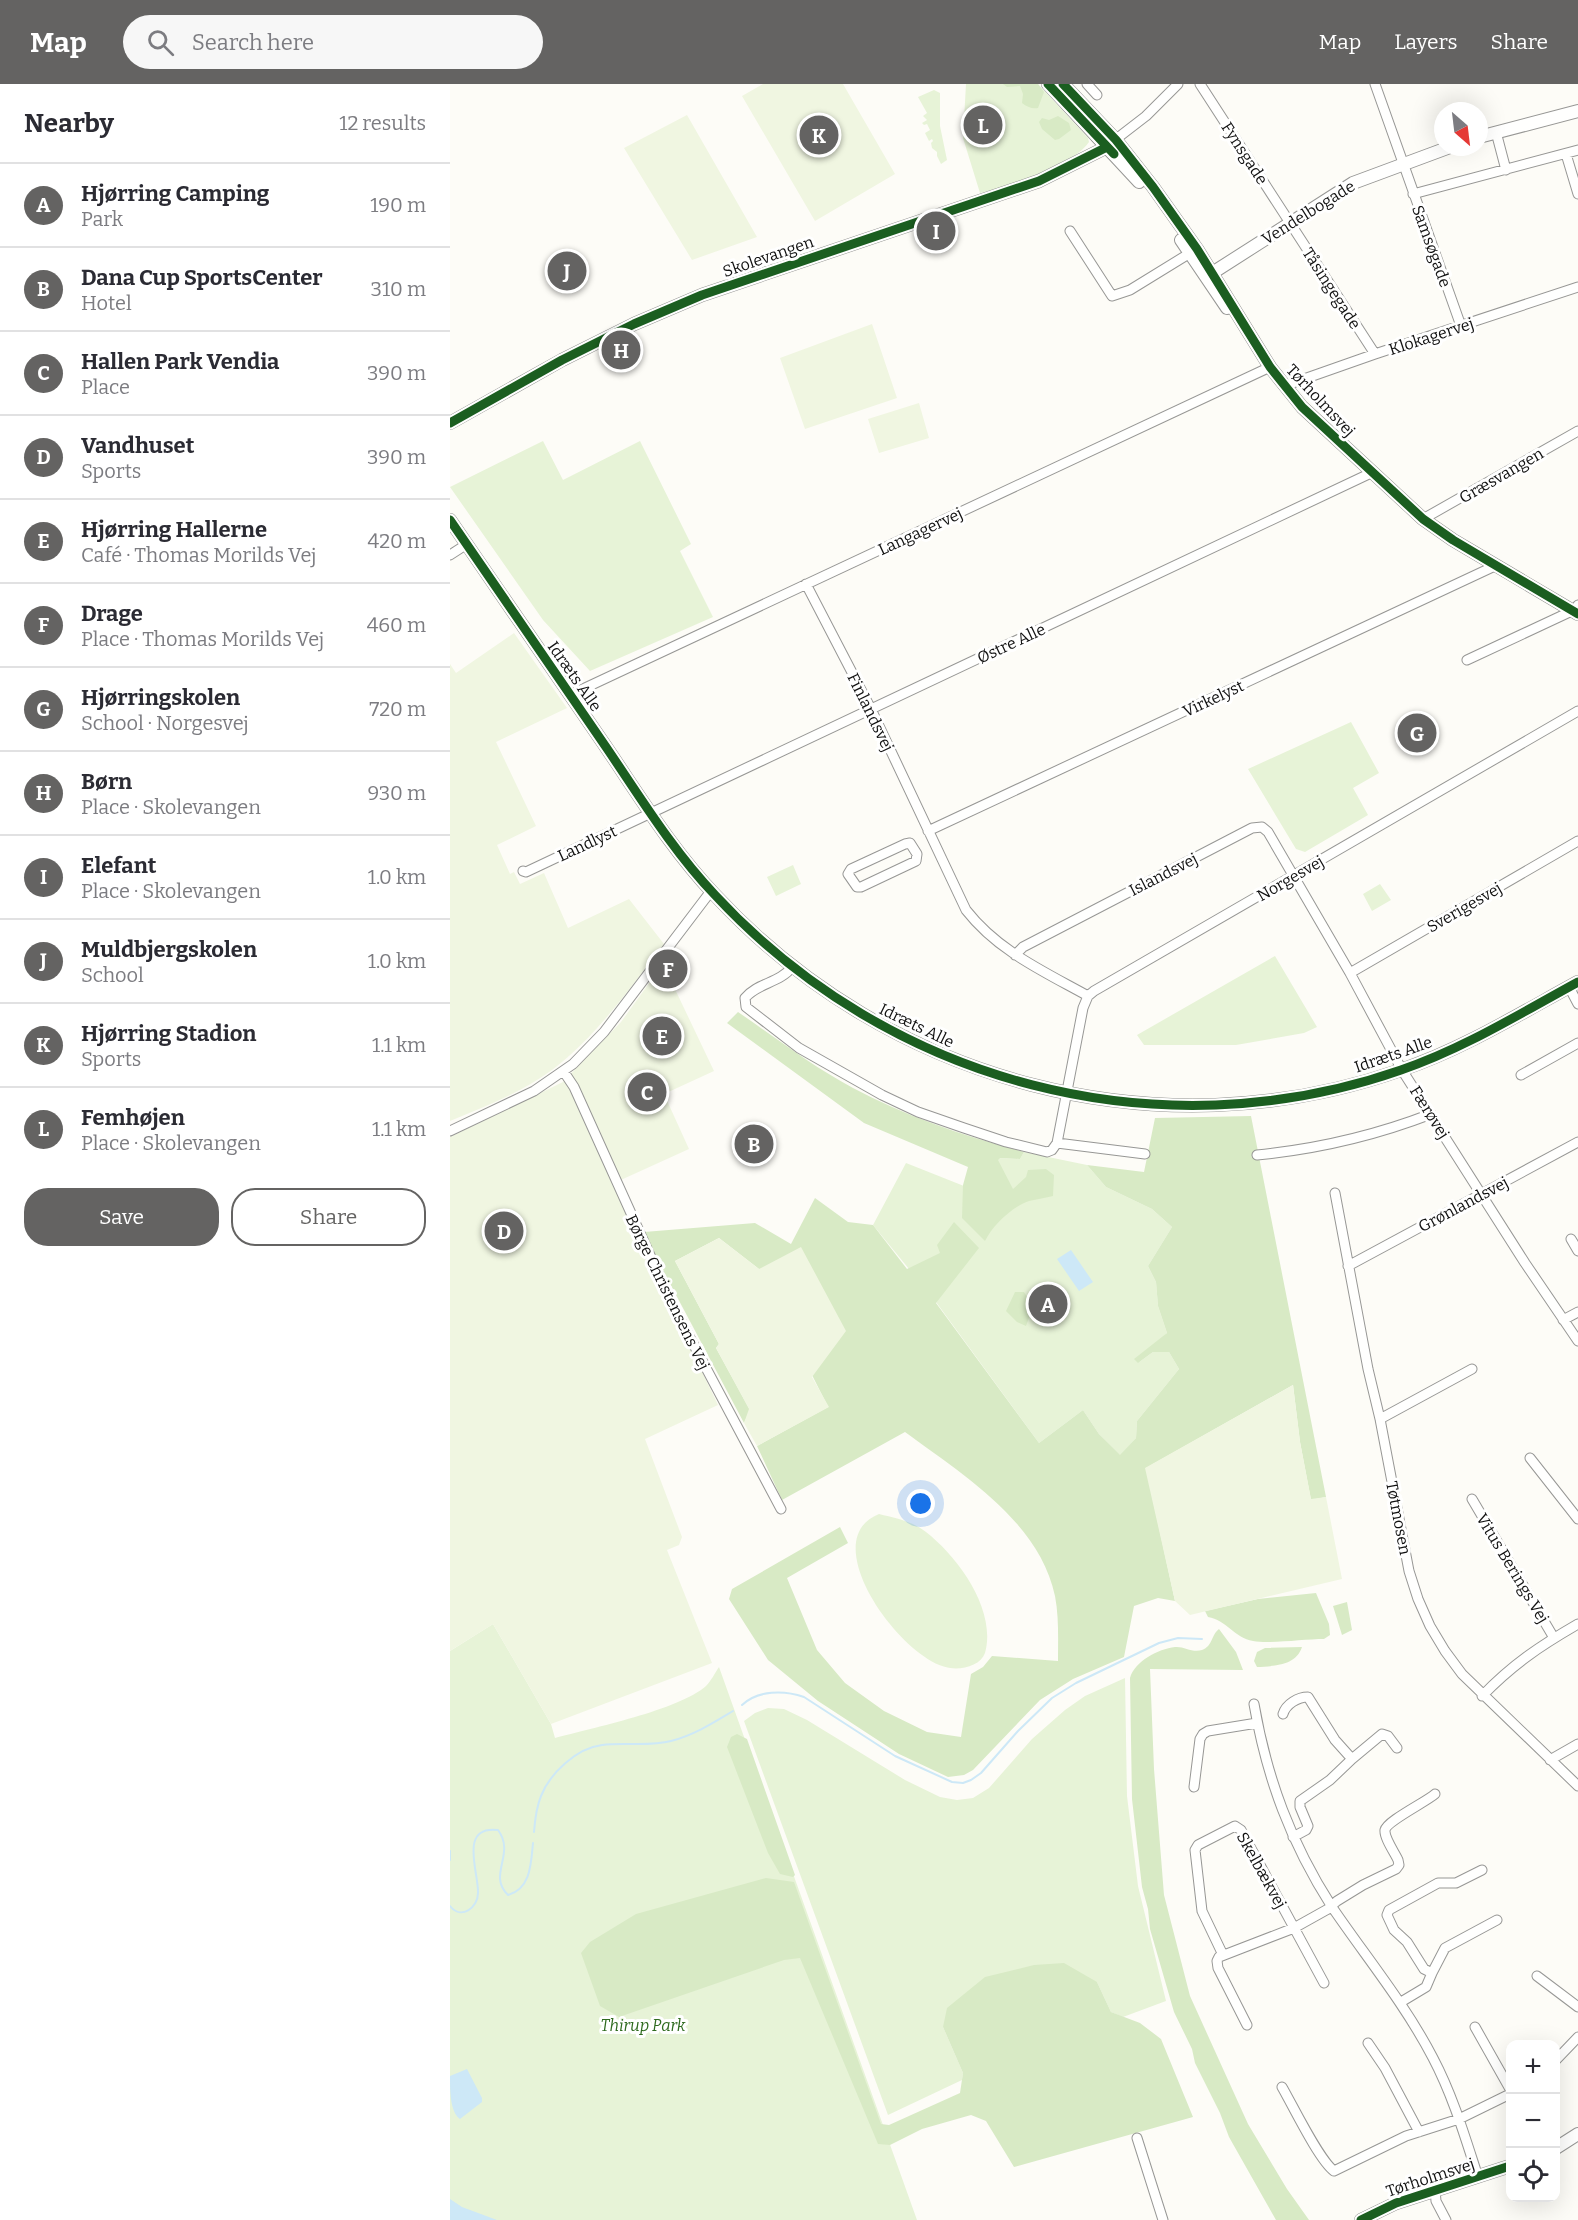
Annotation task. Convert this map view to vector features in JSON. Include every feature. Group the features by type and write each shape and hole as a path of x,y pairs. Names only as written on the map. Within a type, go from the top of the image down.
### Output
{"street":[{"name":"Tørholmsvej","path":"1048,84 1112,143"},
{"name":"Tørholmsvej","path":"1063,84 1112,143 1193,251 1226,307 1249,334 1270,367 1302,407 1423,519 1453,540 1576,610"},
{"path":"1087,84 1097,95"},
{"path":"1112,143 1146,116 1178,84"},
{"name":"Fynsgade","path":"1200,84 1290,222"},
{"name":"Samsøgade","path":"1375,84 1461,326"},
{"path":"1488,134 1578,111"},
{"path":"1496,132 1506,170"},
{"name":"Skolevangen","path":"450,423 562,360 634,324 702,295 1040,181 1112,143"},
{"path":"1413,194 1578,150"},
{"name":"Vendelbogade","path":"1209,275 1353,183 1434,153"},
{"path":"1566,154 1578,194"},
{"name":"Tåsingegade","path":"1290,222 1374,354"},
{"path":"1070,231 1112,296 1130,290 1193,251"},
{"name":"Klokagervej","path":"1284,386 1578,287"},
{"name":"Langagervej","path":"570,695 1270,367"},
{"name":"Græsvangen","path":"1423,519 1578,431"},
{"name":"Østre Alle","path":"651,813 1371,473"},
{"name":"Idræts Alle","path":"450,520 651,813 711,891 741,923 792,967 836,1000 908,1040 945,1057 1020,1082 1067,1094 1113,1101 1159,1105 1255,1102 1305,1095 1402,1070 1474,1038 1574,985 1578,1004"},
{"path":"450,555 467,544"},
{"name":"Virkelyst","path":"928,831 1497,565"},
{"name":"Finlandsvej","path":"806,584 871,709 966,910 980,927 1000,945 1088,996"},
{"name":"Tørholmsvej","path":"1467,660 1576,610"},
{"name":"Norgesvej","path":"1088,996 1111,980 1578,711"},
{"name":"Landlyst","path":"522,871 526,872 651,813"},
{"name":"Islandsvej","path":"1015,955 1023,947 1252,828 1262,827 1268,832 1293,876"},
{"path":"915,850 933,841"},
{"name":"Sverigesvej","path":"1350,974 1578,841"},
{"path":"905,844 912,845 915,850 918,856 916,861 861,887 854,886 848,874 851,868 905,844"},
{"name":"Færøvej","path":"1293,876 1402,1070 1578,1341"},
{"path":"450,1131 534,1091 564,1072 585,1053 604,1032 711,891"},
{"path":"792,967 782,978 747,995 744,1001 751,1012 799,1048 858,1083 918,1112 996,1139 1041,1151 1052,1150 1057,1143 1083,1008 1088,996"},
{"path":"1521,1075 1578,1043"},
{"name":"Børge Christensens Vej","path":"564,1072 574,1087 672,1304 780,1509"},
{"path":"1257,1155 1352,1140 1398,1127 1431,1114"},
{"name":"Grønlandsvej","path":"1348,1266 1578,1142"},
{"path":"1057,1143 1145,1154"},
{"name":"Tøtmosen","path":"1335,1192 1409,1571 1418,1599 1430,1626 1462,1674 1482,1696 1578,1786"},
{"path":"1571,1239 1578,1251"},
{"path":"1563,1320 1578,1312"},
{"path":"1380,1419 1472,1369"},
{"path":"1530,1458 1578,1519"},
{"name":"Vitus Berings Vej","path":"1472,1499 1554,1638"},
{"path":"1482,1696 1506,1670 1578,1624"},
{"path":"1283,1714 1287,1706 1302,1697 1308,1697 1335,1740 1352,1759"},
{"path":"1254,1704 1279,1806 1293,1837 1332,1906 1401,2002 1433,2057 1451,2097 1478,2177"},
{"path":"1194,1787 1200,1739 1203,1734 1208,1731 1257,1723"},
{"path":"1293,1837 1306,1830 1308,1826 1299,1807 1300,1801 1329,1780 1382,1734 1388,1736 1397,1748"},
{"path":"1550,1760 1578,1744"},
{"name":"Skelbækvej","path":"1246,2025 1218,1968 1217,1961 1223,1955 1294,1928 1363,1885 1398,1867 1398,1860 1386,1834 1386,1828 1389,1823 1435,1794"},
{"name":"Skelbækvej","path":"1223,1955 1202,1911 1194,1852 1198,1845 1233,1827 1238,1827 1324,1983"},
{"path":"1432,1973 1424,1969 1407,1941 1394,1930 1387,1912 1438,1883 1461,1881 1482,1870"},
{"path":"1401,2002 1426,1987 1445,1948 1497,1920"},
{"path":"1537,1976 1578,2007"},
{"path":"1475,2027 1506,2082"},
{"path":"1560,2056 1578,2037"},
{"path":"1368,2043 1385,2068 1419,2132"},
{"path":"1282,2087 1325,2160 1334,2171 1385,2146 1459,2119 1506,2096"},
{"path":"1560,2145 1578,2134"},
{"path":"1137,2138 1163,2220"},
{"name":"Tørholmsvej","path":"1361,2220 1396,2203 1506,2167"},
{"path":"1435,2190 1436,2201 1446,2220"}],"green space":[{"path":"763,84 843,84 895,174 815,221 742,96"},
{"path":"966,84 1038,84 1088,138 1089,142 1081,151 1055,167 1023,180 980,193 963,138"},
{"path":"1003,84 1038,84 1044,92 1038,108 1022,103 1023,94 1020,86 1007,87"},
{"path":"934,90 940,93 940,126 947,160 941,164 937,152 932,148 932,139 929,141 925,133 930,130 927,124 922,123 927,120 923,116 927,113 918,97"},
{"path":"687,115 757,237 692,260 624,148"},
{"path":"1058,116 1069,123 1071,130 1055,140 1042,129 1039,122 1042,118 1049,120"},
{"path":"872,324 897,398 805,429 780,358"},
{"path":"919,403 929,438 879,453 868,419"},
{"path":"543,441 563,480 640,441 691,544 680,551 713,617 590,671 543,620 450,487"},
{"path":"514,633 567,708 496,742 536,826 497,845 510,874 514,872 520,884 544,873 568,928 629,899 664,944 612,1011 568,1057 528,1086 450,1121 450,664 456,673"},
{"path":"1351,722 1379,773 1353,788 1368,815 1305,852 1296,849 1248,769"},
{"path":"793,865 801,884 776,896 767,877"},
{"path":"1380,884 1391,900 1372,911 1363,894"},
{"path":"1275,956 1317,1027 1304,1033 1236,1045 1144,1045 1137,1035"},
{"path":"663,964 714,1071 664,1094 689,1149 612,1184 718,1405 645,1439 682,1537 679,1545 667,1550 712,1663 551,1724 493,1624 450,1651 450,1137 563,1082 621,1022"},
{"path":"738,1012 823,1071 873,1098 937,1125 1024,1152 1020,1159 1000,1158 998,1160 1013,1189 1026,1177 1028,1170 1046,1169 1054,1175 1053,1196 1029,1201 1016,1208 998,1223 985,1241 962,1218 963,1185 968,1167 864,1123 727,1023"},
{"path":"1251,1116 1326,1497 1311,1500 1300,1442 1293,1385 1146,1468 1175,1601 1158,1598 1134,1606 1124,1657 1073,1679 1040,1700 973,1770 964,1775 948,1777 899,1754 818,1701 768,1660 729,1599 732,1589 840,1527 848,1543 787,1578 817,1650 845,1683 884,1711 927,1732 961,1737 971,1674 983,1667 992,1656 1058,1661 1055,1596 1046,1569 1033,1545 1016,1522 973,1483 905,1432 782,1500 757,1446 828,1407 759,1269 719,1238 675,1261 719,1344 716,1348 750,1410 744,1423 644,1232 755,1223 791,1244 815,1198 848,1222 873,1225 907,1269 940,1253 937,1245 954,1222 979,1248 936,1303 1039,1443 1083,1410 1099,1434 1120,1455 1136,1438 1137,1421 1179,1369 1169,1352 1153,1352 1138,1363 1134,1359 1167,1333 1158,1306 1156,1282 1148,1266 1172,1227 1152,1209 1106,1187 1087,1165 1144,1172 1155,1118"},
{"path":"1024,1152 1087,1165 1106,1187 1152,1209 1172,1227 1148,1266 1156,1282 1158,1306 1167,1333 1138,1363 1153,1352 1169,1352 1179,1369 1137,1421 1136,1438 1120,1456 1099,1434 1083,1410 1039,1443 936,1302 873,1225 906,1163 969,1188 999,1158 1020,1159"},
{"path":"719,1238 759,1269 801,1247 846,1331 812,1377 829,1407 757,1446 744,1423 749,1409 716,1348 719,1344 675,1261"},
{"path":"1015,1292 1024,1292 1033,1306 1026,1326 1017,1322 1006,1311"},
{"path":"1293,1385 1300,1442 1311,1499 1326,1497 1342,1579 1190,1615 1175,1601 1145,1468"},
{"path":"879,1514 903,1520 921,1528 950,1555 962,1570 980,1602 985,1619 987,1636 985,1653 976,1664 950,1668 931,1661 910,1645 889,1623 872,1598 860,1573 856,1548 861,1528"},
{"path":"1316,1593 1329,1624 1330,1635 1324,1639 1253,1641 1208,1617 1205,1611 1258,1599"},
{"path":"1347,1602 1352,1630 1342,1635 1333,1606"},
{"name":"Thirup Park","path":"493,1624 551,1724 555,1738 676,1703 706,1686 719,1667 917,2220 450,2220 450,1651"},
{"path":"1219,1629 1236,1652 1243,1670 1150,1669 1154,1769 1164,1895 1190,1996 1248,2124 1287,2189 1309,2220 1276,2220 1229,2137 1174,2012 1150,1929 1142,1887 1132,1799 1130,1678 1142,1661 1162,1650 1182,1647 1195,1651 1206,1648"},
{"path":"1302,1647 1295,1658 1283,1664 1257,1667 1254,1661 1257,1652 1265,1648"},
{"path":"1125,1678 1127,1796 1138,1886 1166,2001 1123,2017 1111,2012 1097,1982 943,2027 963,2073 962,2080 888,2115 744,1721 768,1708 784,1709 807,1720 905,1780 940,1797 957,1800 973,1798 989,1788 1032,1739 1065,1710 1085,1696"},
{"path":"737,1734 747,1739 795,1875 793,1877 780,1874 768,1853 727,1747 731,1737"},
{"path":"766,1878 794,1882 881,2124 889,2125 960,2093 963,2073 943,2027 947,2008 985,1977 1034,1965 1064,1963 1097,1982 1111,2012 1140,2023 1161,2039 1193,2117 1014,2167 986,2121 971,2115 922,2129 890,2145 878,2144 800,1958 784,1960 619,2017 600,2006 581,1953 590,1942 636,1914"}],"water":[{"path":"1071,1250 1093,1282 1079,1291 1057,1259"},
{"path":"467,2069 482,2102 460,2119 452,2106 450,2076"},
{"path":"450,2199 462,2207 497,2220 450,2220"}],"waterway":[{"path":"742,1705 763,1694 780,1692 804,1697 895,1756 952,1782 963,1783 981,1773 1018,1731 1052,1698 1076,1683 1159,1643 1178,1638 1202,1639"},
{"path":"534,1832 538,1805 545,1787 574,1756 602,1745 654,1744 671,1741 695,1732 733,1711"},
{"path":"450,1906 454,1910 464,1912 472,1907 477,1898 478,1884 473,1852 474,1842 478,1835 486,1830 498,1830 503,1839 504,1856 500,1880 508,1895 516,1892 525,1881 530,1867 533,1843"},
{"path":"450,1851 450,1860"}],"cycle path":[{"path":"1048,84 1114,154"},
{"path":"1063,84 1116,140 1153,187 1197,249 1270,367 1302,407 1423,519 1453,540 1578,614"},
{"path":"450,423 562,360 634,324 702,295 1039,181 1107,147"},
{"path":"450,520 658,823 715,895 784,960 861,1014 944,1055 1032,1085 1123,1102 1216,1105 1309,1095 1401,1070 1447,1052 1578,982"},
{"path":"1361,2220 1396,2203 1506,2167"}],"place":[{"name":"Femhøjen","path":"983,125"},
{"name":"Hjørring Stadion","path":"819,135"},
{"name":"Elefant","path":"936,231"},
{"name":"Muldbjergskolen","path":"567,271"},
{"name":"Børn","path":"621,350"},
{"name":"Hjørringskolen","path":"1417,733"},
{"name":"Drage","path":"668,969"},
{"name":"Hjørring Hallerne","path":"662,1036"},
{"name":"Hallen Park Vendia","path":"647,1092"},
{"name":"Dana Cup SportsCenter","path":"754,1144"},
{"name":"Vandhuset","path":"504,1231"},
{"name":"Hjørring Camping","path":"1048,1304"}]}
